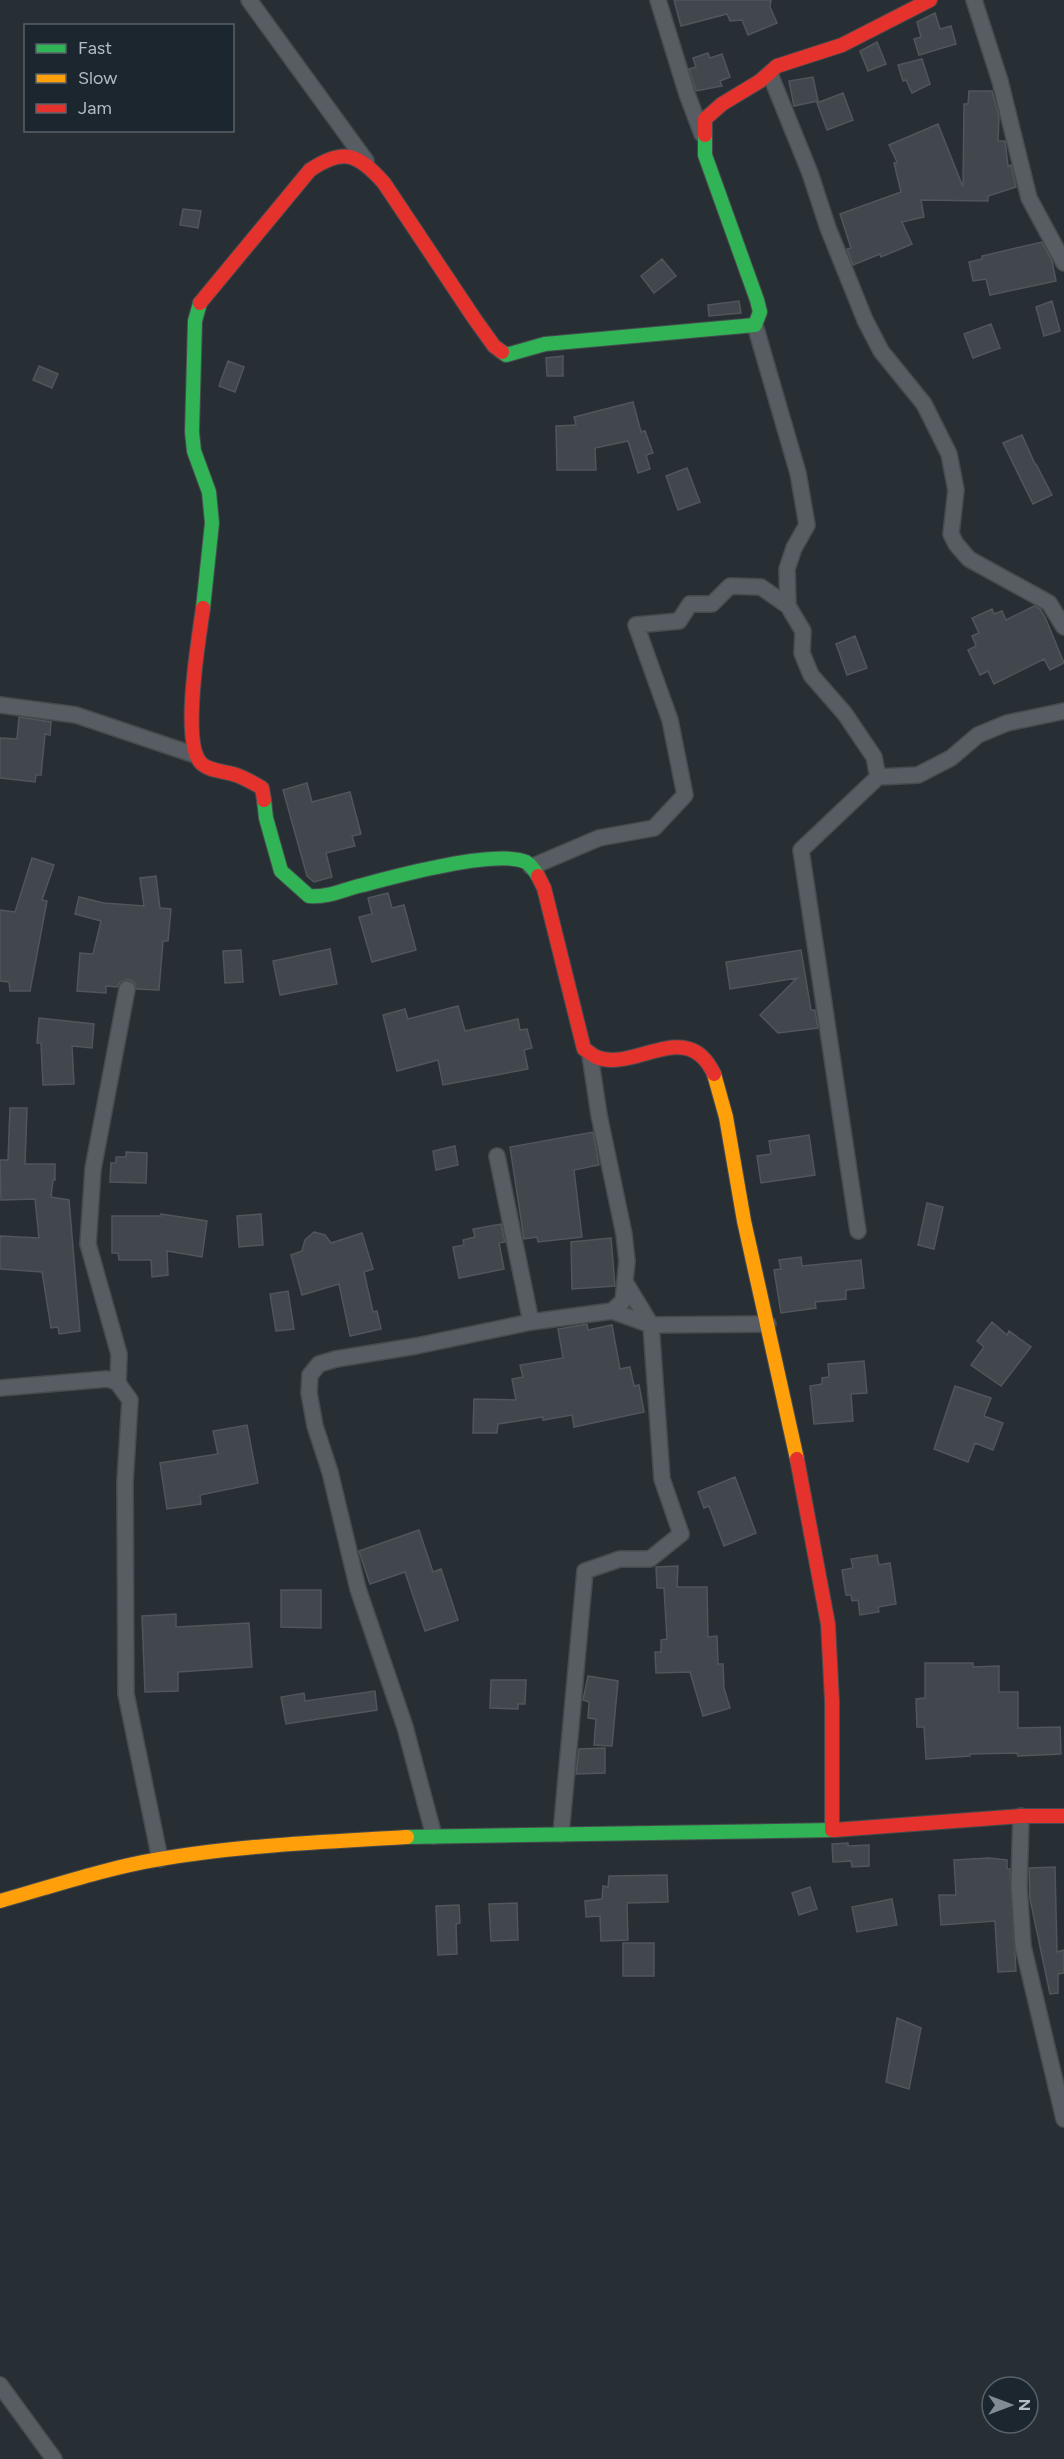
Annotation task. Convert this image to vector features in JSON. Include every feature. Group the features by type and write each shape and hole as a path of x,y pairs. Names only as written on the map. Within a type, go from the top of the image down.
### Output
{"street":[{"path":"249,0 384,183 494,346 506,355 545,344 755,325"},
{"path":"658,0 687,94 706,144"},
{"path":"878,777 874,757 845,714 811,675 802,653 803,631 789,606 787,569 794,548 807,525 798,472 755,325 760,312 757,300 705,154 705,119 716,106 770,74 777,66 842,45 930,0"},
{"path":"974,0 1000,81 1029,198 1064,263"},
{"path":"770,74 865,320 881,351 924,404 949,454 956,490 951,534 969,559 1049,603 1064,627"},
{"path":"368,164 358,158 340,155 324,160 310,170 201,300 197,312 192,432 194,451 209,492 212,523 190,741 195,755 202,764 214,771 250,779 262,788 266,818 281,871 309,896 332,895 361,886 468,863 518,860 531,867 544,888 584,1049 590,1055 615,1059 662,1048 685,1048 702,1056 717,1077 740,1201 791,1425 828,1622 833,1752 832,1830"},
{"path":"531,867 599,838 654,828 685,795 670,720 636,625 679,621 690,604 712,604 730,586 761,587 789,606"},
{"path":"0,705 76,715 195,755"},
{"path":"858,1231 801,850 878,777 918,775 951,758 978,735 1007,723 1064,711"},
{"path":"118,1384 119,1354 88,1244 93,1169 127,989"},
{"path":"590,1055 599,1115 624,1234 627,1261 623,1301 612,1311"},
{"path":"497,1156 531,1322"},
{"path":"561,1834 585,1571 620,1559 650,1559 681,1534 662,1479 651,1325 625,1282"},
{"path":"434,1836 405,1726 358,1589 330,1472 315,1425 309,1393 310,1375 319,1364 336,1359 417,1346 531,1322 612,1311 651,1325 768,1324"},
{"path":"0,1388 106,1379 118,1384 130,1400 125,1482 126,1694 160,1859"},
{"path":"1021,1816 1018,1886 1023,1946 1064,2119"},
{"path":"0,1901 109,1870 160,1859 285,1844 434,1836 832,1830 1021,1816 1064,1816"},
{"path":"0,2385 54,2459"}],"building":[{"path":"674,0 771,0 770,7 777,23 748,35 742,20 730,21 727,14 681,26"},
{"path":"935,13 940,29 951,26 956,44 919,55 914,39 921,37 917,22"},
{"path":"877,42 886,64 868,71 860,51"},
{"path":"708,53 710,58 722,54 730,77 720,81 722,86 696,91 689,69 696,67 693,58"},
{"path":"922,59 930,84 912,93 906,80 903,81 898,65"},
{"path":"813,77 818,101 794,106 789,81"},
{"path":"969,91 992,91 999,117 998,141 1005,141 1008,166 1011,165 1016,187 988,196 988,201 921,200 924,217 902,222 912,244 881,257 880,254 853,265 847,249 851,248 840,214 901,192 894,163 897,162 889,145 938,124 963,187 964,104 968,104"},
{"path":"843,93 853,120 827,130 817,103"},
{"path":"183,209 201,211 198,228 180,225"},
{"path":"1042,242 1052,261 1056,281 990,295 986,279 973,281 969,262 982,259 982,256"},
{"path":"662,259 676,276 654,293 641,276"},
{"path":"739,301 741,313 709,316 708,305"},
{"path":"1052,301 1060,331 1044,336 1036,307"},
{"path":"991,324 1000,348 973,358 964,334"},
{"path":"563,356 563,376 547,376 546,358"},
{"path":"228,361 244,367 235,392 219,386"},
{"path":"39,366 58,374 52,388 33,380"},
{"path":"633,402 641,432 645,431 653,453 646,455 650,469 638,473 628,441 595,448 596,470 557,470 556,426 576,425 574,417"},
{"path":"1022,435 1052,495 1033,504 1003,443"},
{"path":"687,468 700,502 678,510 666,476"},
{"path":"1034,606 1040,609 1045,617 1064,663 1050,670 1044,659 994,684 988,671 980,675 968,650 976,646 972,636 979,633 972,618 992,609 994,614 1002,611 1006,620"},
{"path":"855,636 867,668 847,675 836,644"},
{"path":"19,717 51,722 50,735 45,734 41,775 36,775 35,782 0,778 0,738 17,739"},
{"path":"307,783 312,802 350,792 361,834 352,836 355,846 326,853 332,877 314,882 307,876 283,790"},
{"path":"32,858 54,865 42,900 47,901 30,991 10,991 9,982 0,981 0,910 15,912"},
{"path":"156,876 160,908 171,909 168,941 163,941 159,990 136,989 134,982 128,979 120,982 117,987 106,986 106,993 77,991 80,953 93,954 101,921 75,914 79,897 104,903 144,906 140,878"},
{"path":"388,893 392,908 404,905 416,950 372,962 359,917 372,914 368,898"},
{"path":"330,949 337,984 280,995 273,961"},
{"path":"241,950 243,982 225,983 223,951"},
{"path":"801,950 811,1010 815,1010 818,1028 778,1033 760,1015 797,978 730,989 726,962"},
{"path":"458,1006 465,1031 518,1019 520,1030 527,1029 532,1048 524,1050 528,1069 443,1085 438,1060 397,1071 383,1015 405,1009 408,1019"},
{"path":"39,1018 94,1024 92,1048 72,1046 74,1084 43,1085 41,1043 37,1043"},
{"path":"10,1108 27,1108 25,1164 55,1164 55,1180 53,1180 51,1197 69,1200 80,1331 59,1334 58,1327 51,1328 42,1272 0,1269 0,1236 39,1238 35,1199 1,1200 0,1160 8,1160"},
{"path":"593,1132 599,1165 574,1170 582,1237 538,1242 537,1237 524,1239 510,1147"},
{"path":"809,1135 815,1175 761,1183 757,1156 771,1154 769,1141"},
{"path":"455,1146 458,1165 436,1170 433,1151"},
{"path":"126,1152 147,1153 146,1183 110,1182 111,1163 116,1163 116,1157 126,1157"},
{"path":"927,1203 943,1207 934,1249 918,1245"},
{"path":"161,1214 207,1221 202,1257 167,1251 168,1275 152,1277 151,1260 119,1260 118,1253 112,1253 112,1216 161,1216"},
{"path":"261,1214 263,1245 239,1247 237,1216"},
{"path":"501,1224 505,1242 499,1243 504,1269 459,1278 453,1247 464,1245 463,1240 475,1237 473,1229"},
{"path":"314,1232 325,1235 331,1243 362,1233 373,1269 364,1272 373,1312 377,1311 381,1329 350,1336 339,1284 302,1295 291,1255 302,1251 305,1240"},
{"path":"611,1238 615,1286 572,1289 571,1242"},
{"path":"801,1257 802,1266 861,1260 864,1288 846,1290 846,1299 815,1302 816,1308 781,1313 774,1270 781,1269 779,1260"},
{"path":"288,1291 294,1329 276,1331 270,1294"},
{"path":"992,1322 1007,1335 1009,1331 1031,1347 1001,1386 971,1365 984,1347 977,1341"},
{"path":"587,1324 588,1330 612,1325 620,1369 630,1367 634,1386 639,1385 644,1412 574,1427 572,1415 543,1420 543,1417 498,1424 497,1433 473,1433 474,1399 516,1400 512,1379 523,1377 520,1365 563,1358 558,1329"},
{"path":"864,1361 867,1393 851,1394 853,1421 814,1424 810,1386 822,1384 822,1378 829,1377 828,1364"},
{"path":"955,1386 991,1398 984,1416 1003,1423 993,1450 975,1443 968,1462 934,1449"},
{"path":"247,1425 258,1483 200,1495 201,1504 167,1509 160,1463 218,1454 213,1431"},
{"path":"735,1477 756,1533 724,1546 709,1506 704,1508 698,1492"},
{"path":"419,1530 433,1572 441,1569 458,1620 425,1631 405,1572 370,1584 359,1551"},
{"path":"877,1555 879,1565 890,1563 896,1604 878,1607 879,1612 860,1615 858,1600 852,1601 851,1595 846,1595 842,1570 853,1568 851,1559"},
{"path":"678,1566 677,1587 707,1587 708,1637 717,1636 718,1664 723,1664 724,1688 730,1708 703,1716 690,1672 656,1673 655,1652 661,1652 661,1640 667,1639 664,1588 657,1588 656,1567"},
{"path":"281,1590 321,1590 321,1628 281,1627"},
{"path":"176,1614 176,1627 249,1623 252,1667 178,1672 178,1691 145,1692 142,1616"},
{"path":"925,1663 973,1663 973,1667 999,1666 999,1692 1018,1692 1018,1728 1060,1727 1061,1754 1018,1756 1017,1753 970,1754 970,1756 926,1759 924,1727 917,1727 916,1699 925,1698"},
{"path":"588,1676 618,1681 612,1746 594,1745 596,1719 588,1718 589,1702 583,1700"},
{"path":"491,1680 526,1680 525,1704 518,1704 518,1709 490,1708"},
{"path":"375,1691 377,1710 286,1724 281,1697 304,1693 305,1701"},
{"path":"605,1748 605,1773 576,1774 579,1749"},
{"path":"848,1843 848,1846 869,1845 869,1866 852,1867 851,1861 833,1862 832,1844"},
{"path":"989,1858 1007,1860 1007,1869 1010,1869 1016,1971 998,1972 995,1921 941,1925 939,1895 956,1895 954,1860"},
{"path":"1055,1867 1057,1952 1064,1950 1064,1973 1058,1974 1058,1993 1050,1994 1030,1899 1029,1868"},
{"path":"667,1875 668,1902 627,1903 628,1940 601,1941 600,1916 586,1917 585,1901 602,1899 603,1886 608,1887 609,1876"},
{"path":"810,1887 817,1909 799,1915 792,1893"},
{"path":"892,1899 897,1925 857,1932 852,1907"},
{"path":"517,1903 518,1940 491,1941 489,1904"},
{"path":"459,1905 460,1923 456,1924 457,1954 438,1955 436,1906"},
{"path":"623,1943 654,1943 654,1976 623,1976"},
{"path":"897,2018 921,2028 909,2089 886,2082"}],"traffic: fast":[{"path":"502,352 506,355 545,344 755,325 760,312 757,300 705,155 705,135"},
{"path":"200,303 195,321 192,432 194,451 209,492 212,523 203,608"},
{"path":"264,800 266,818 281,871 309,896 329,894 398,876 470,861 512,859 526,862 538,876"},
{"path":"407,1837 834,1830"}],"traffic: slow":[{"path":"714,1074 726,1117 744,1221 797,1459"},
{"path":"0,1901 100,1872 191,1854 314,1842 407,1837"}],"traffic: jam":[{"path":"705,135 705,119 722,104 760,81 777,66 842,45 930,0"},
{"path":"200,303 310,170 332,158 350,157 366,166 384,183 474,318 494,346 502,352"},
{"path":"203,608 193,690 192,736 196,753 205,766 237,775 262,788 264,800"},
{"path":"538,876 544,888 584,1049 596,1057 611,1060 675,1047 690,1049 703,1057 714,1074"},
{"path":"797,1459 828,1624 832,1701 832,1830"},
{"path":"834,1830 1021,1816 1064,1816"}]}
